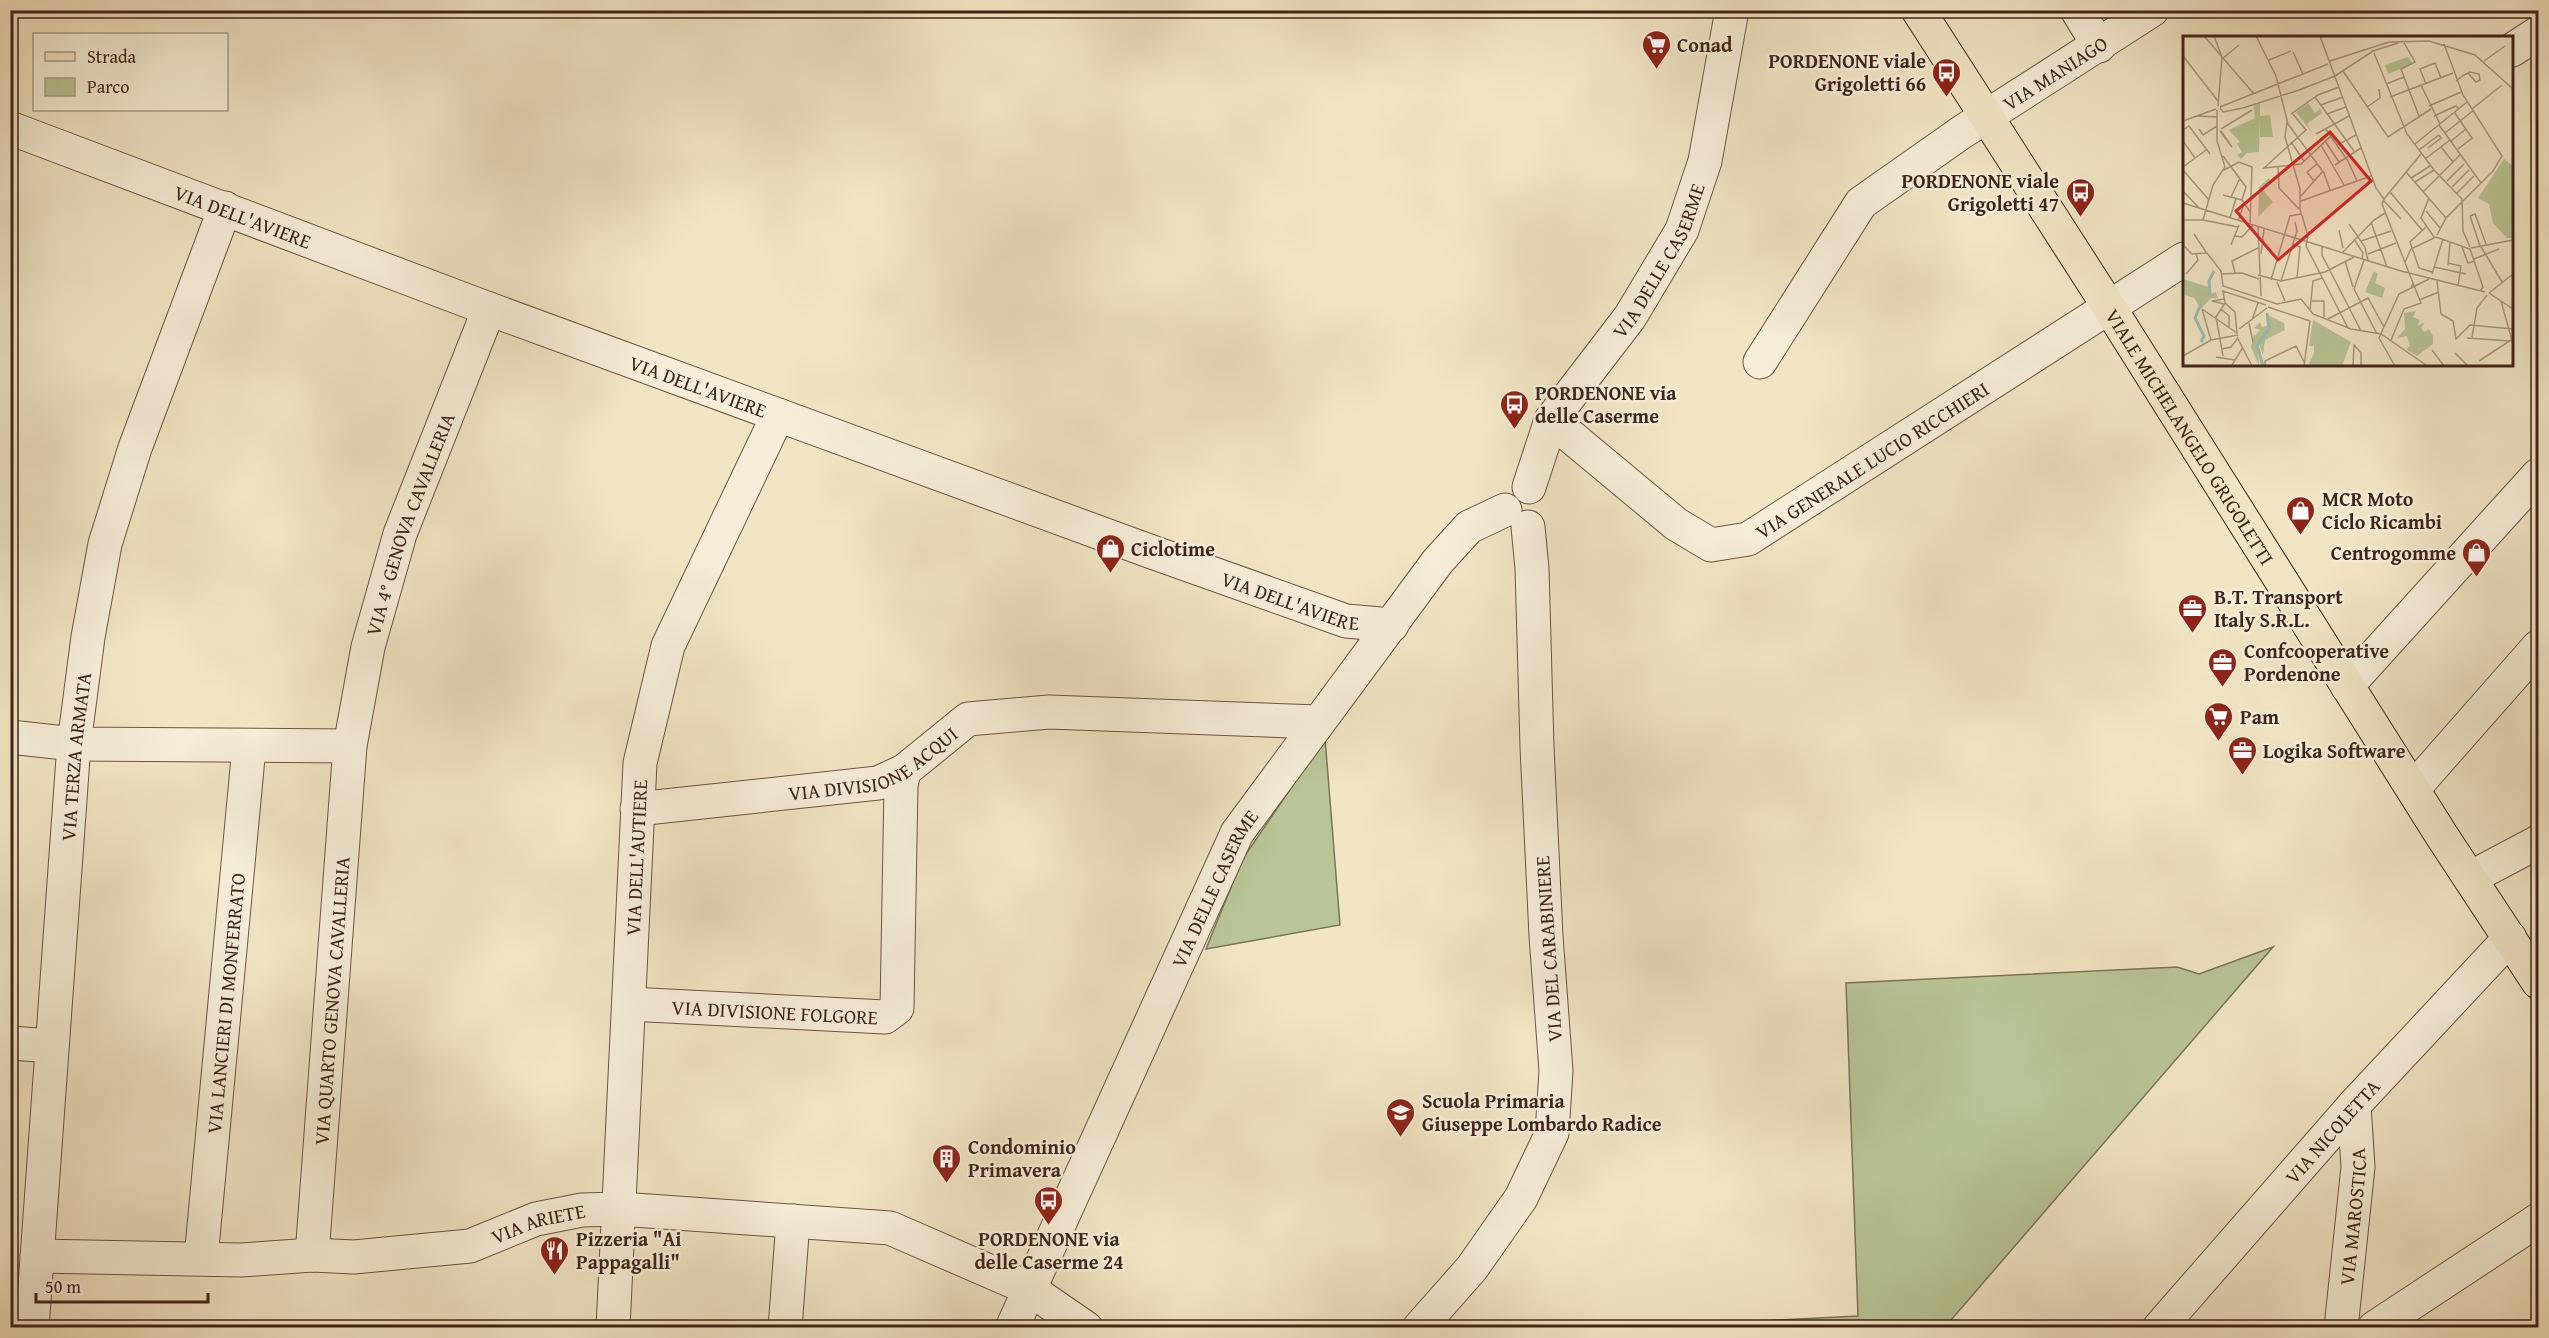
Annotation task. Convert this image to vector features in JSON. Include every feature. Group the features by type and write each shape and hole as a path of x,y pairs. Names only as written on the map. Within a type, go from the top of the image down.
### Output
{"main road":[{"name":"VIALE MICHELANGELO GRIGOLETTI","path":"1918,10 2109,307 2347,686 2538,982"}],"street":[{"name":"VIA DELLE CASERME","path":"1012,1328 1028,1288 1237,833 1438,561 1469,527 1516,519 1540,522 1546,504 1540,493 1529,486 1551,420 1630,317 1682,231 1705,161 1732,10"},
{"path":"2077,10 2100,46"},
{"name":"VIA MANIAGO","path":"1760,363 1861,203 1962,132 2100,46 2152,10"},
{"path":"2513,49 2538,33"},
{"name":"VIA DELL'AVIERE","path":"10,128 778,416 1346,621 1392,625"},
{"name":"VIA TERZA ARMATA","path":"32,1328 74,744 88,638 105,544 135,448 225,208"},
{"name":"VIA GENERALE LUCIO RICCHIERI","path":"1551,420 1676,524 1711,545 1748,539 2183,260"},
{"name":"VIA 4° GENOVA CAVALLERIA","path":"350,746 368,647 400,534 489,309"},
{"name":"VIA DELL'AUTIERE","path":"613,1328 640,763 668,646 778,416"},
{"path":"2347,686 2538,475"},
{"name":"VIA DEL CARABINIERE","path":"1419,1328 1472,1268 1515,1206 1552,1133 1556,1071 1546,936 1537,747 1532,568 1516,519"},
{"path":"2413,789 2538,647"},
{"name":"VIA DIVISIONE ACQUI","path":"637,809 878,783 904,771 968,719 1049,712 1318,722"},
{"path":"10,737 74,744 350,746"},
{"name":"VIA QUARTO GENOVA CAVALLERIA","path":"312,1256 350,746"},
{"name":"VIA LANCIERI DI MONFERRATO","path":"201,1258 249,747"},
{"name":"VIA DIVISIONE FOLGORE","path":"629,1004 885,1017 897,1008 900,786 904,771"},
{"path":"2470,878 2538,842"},
{"name":"VIA NICOLETTA","path":"2159,1328 2354,1105 2510,938"},
{"path":"10,1043 52,1046"},
{"name":"VIA MAROSTICA","path":"2341,1328 2358,1167 2354,1105"},
{"name":"VIA ARIETE","path":"37,1256 241,1260 312,1256 354,1257 470,1246 536,1220 582,1210 620,1209 890,1228 1028,1288 1086,1328"},
{"path":"2374,1328 2538,1220"},
{"path":"785,1328 793,1221"}],"green space":[{"path":"1325,738 1340,925 1206,949 1242,860"},
{"path":"2273,947 1945,1327 1633,1327 1858,1316 1846,983 2177,967 2199,974"}],"place":[{"name":"Conad","path":"1656,70"},
{"name":"PORDENONE viale Grigoletti 66","path":"1947,98"},
{"name":"PORDENONE viale Grigoletti 47","path":"2080,218"},
{"name":"PORDENONE via delle Caserme","path":"1514,430"},
{"name":"MCR Moto Ciclo Ricambi","path":"2301,536"},
{"name":"Ciclotime","path":"1110,574"},
{"name":"Centrogomme","path":"2477,578"},
{"name":"B.T. Transport Italy S.R.L.","path":"2193,634"},
{"name":"Confcooperative Pordenone","path":"2223,688"},
{"name":"Pam","path":"2219,742"},
{"name":"Logika Software","path":"2242,776"},
{"name":"Scuola Primaria Giuseppe Lombardo Radice","path":"1401,1138"},
{"name":"Condominio Primavera","path":"947,1184"},
{"name":"PORDENONE via delle Caserme 24","path":"1049,1226"},
{"name":"Pizzeria \"Ai Pappagalli\"","path":"555,1276"}]}
